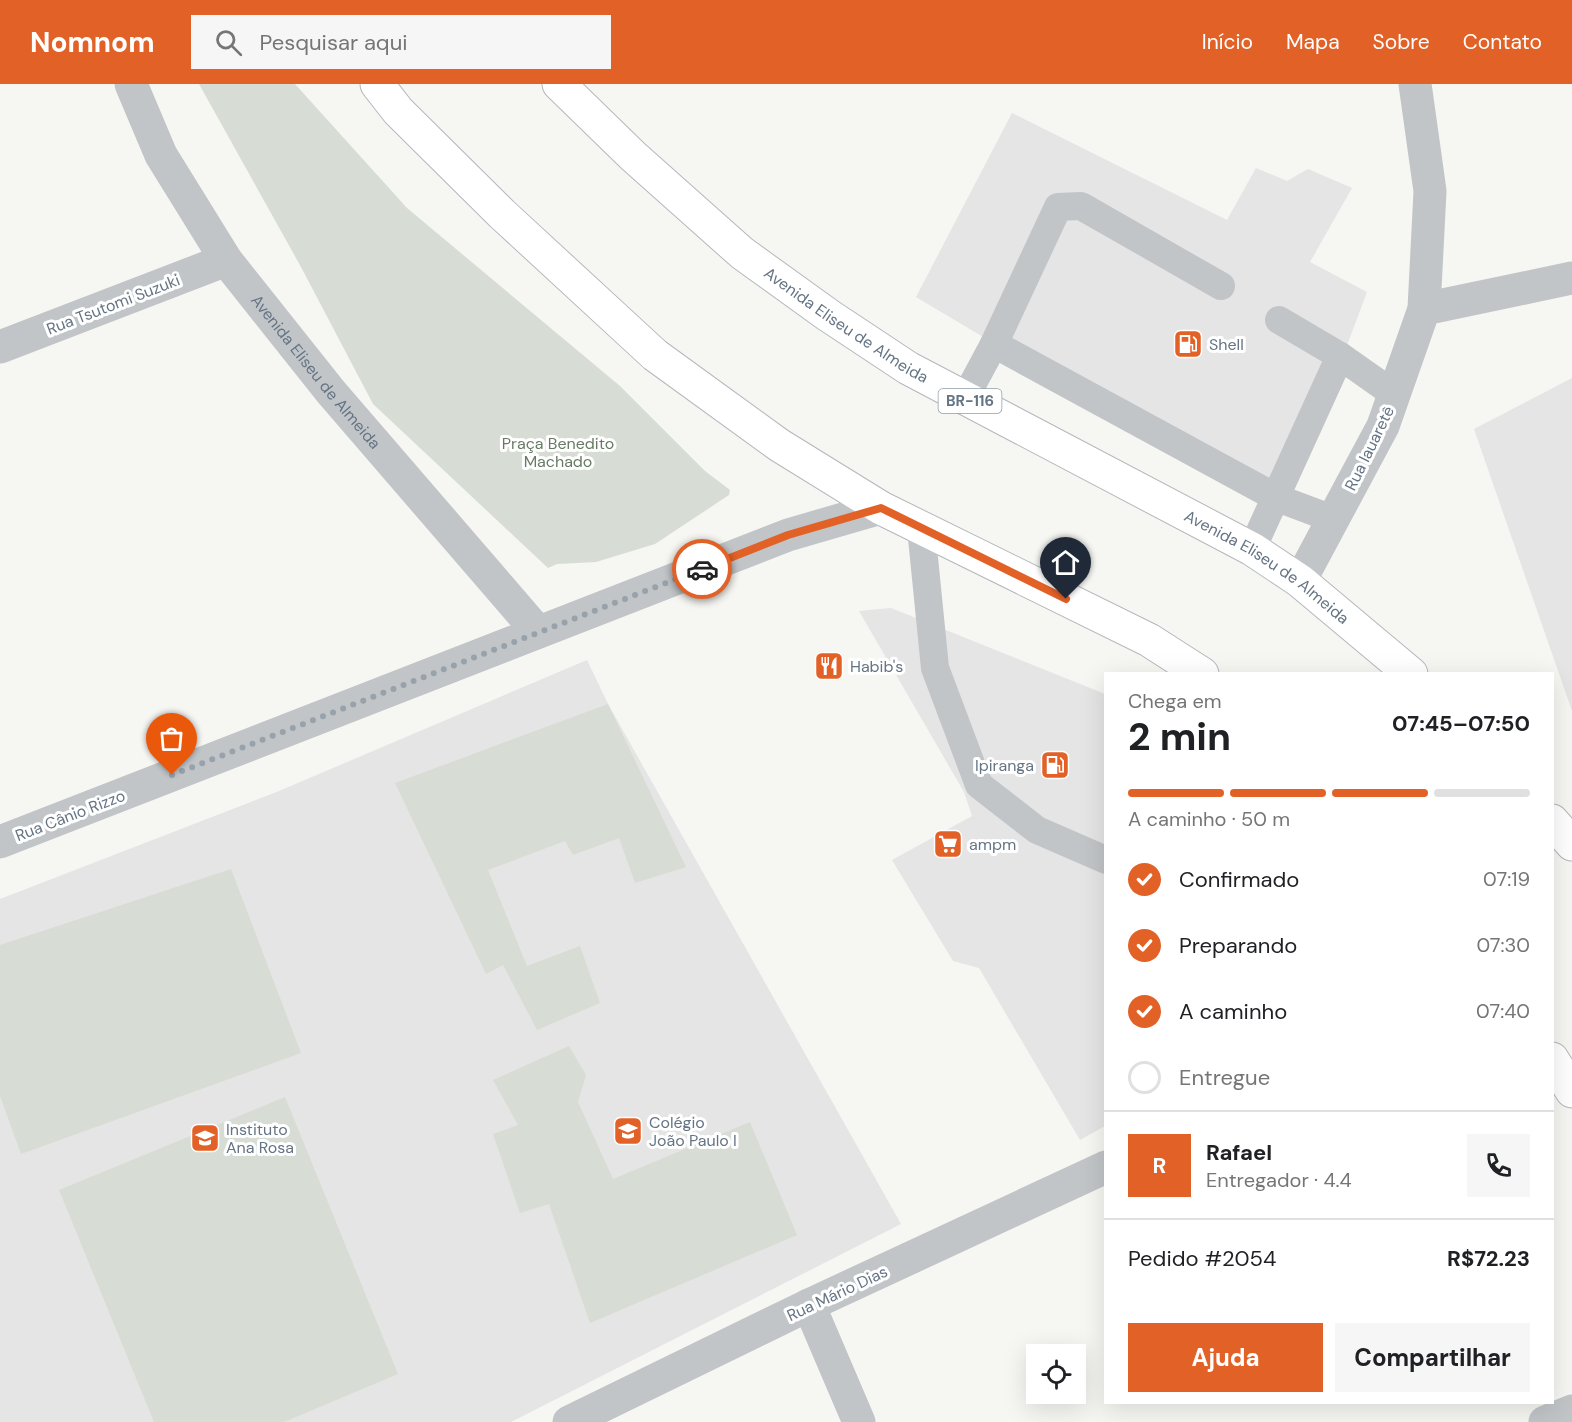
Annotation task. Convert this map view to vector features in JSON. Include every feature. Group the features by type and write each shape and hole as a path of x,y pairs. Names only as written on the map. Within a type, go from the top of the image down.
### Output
{"main road":[{"path":"377,84 398,111 502,214 655,354 779,445 881,508 1149,640 1199,672"},
{"name":"Avenida Eliseu de Almeida","path":"559,84 633,156 742,253 899,363 1252,549 1300,581 1409,672"},
{"path":"1554,823 1572,844"},
{"path":"1554,1062 1572,1091"}],"street":[{"name":"Avenida Eliseu de Almeida","path":"131,84 161,155 226,260 331,392 538,632"},
{"name":"Rua Iauaretê","path":"1300,581 1383,426 1424,309 1430,191 1415,84"},
{"name":"Rua Tsutomi Suzuki","path":"0,347 226,260"},
{"path":"1424,309 1572,278"},
{"name":"Rua Cânio Rizzo","path":"0,842 788,535 881,508"},
{"name":"Rua Mário Dias","path":"569,1422 809,1305 1104,1168"},
{"path":"809,1305 859,1422"},
{"path":"1545,1422 1572,1411"}],"lane":[{"path":"965,398 994,344 1058,207 1081,206 1221,286"},
{"path":"1279,320 1340,356 1394,394"},
{"path":"994,344 1277,498 1333,519"},
{"path":"1252,549 1340,356"},
{"path":"921,528 935,668 979,785 1037,830 1104,859"}],"shaded area":[{"path":"1012,113 1227,220 1256,168 1287,181 1308,169 1352,188 1310,262 1367,292 1283,516 916,297"},
{"path":"1572,378 1572,711 1474,429"},
{"path":"891,608 1104,694 1104,1127 1080,1140 979,968 953,961 892,860 972,816 964,792 859,611"},
{"path":"587,660 608,704 901,1224 511,1422 0,1422 0,899 279,791"}],"green space":[{"name":"Praça Benedito Machado","path":"199,84 295,84 407,208 620,386 705,471 730,490 729,495 655,544 596,562 557,564 548,568 373,404 301,267"},
{"path":"608,704 686,867 635,883 619,838 573,855 565,841 488,870 527,966 580,946 600,1003 537,1030 503,965 486,974 395,783"},
{"path":"231,869 301,1053 21,1154 0,1096 0,945"},
{"path":"569,1046 586,1075 578,1102 613,1179 750,1122 797,1235 590,1323 549,1204 520,1213 493,1134 518,1125 493,1080"},
{"path":"285,1097 398,1374 284,1422 154,1422 59,1190"}],"way so far":[{"path":"172,775 702,569"}],"place":[{"name":"Shell","path":"1188,344"},
{"name":"Habib's","path":"829,666"},
{"name":"Ipiranga","path":"1055,765"},
{"name":"ampm","path":"948,844"},
{"name":"Colégio João Paulo I","path":"628,1131"},
{"name":"Instituto Ana Rosa","path":"205,1138"}],"route":[{"path":"702,569 788,535 881,508 1066,599"}]}
